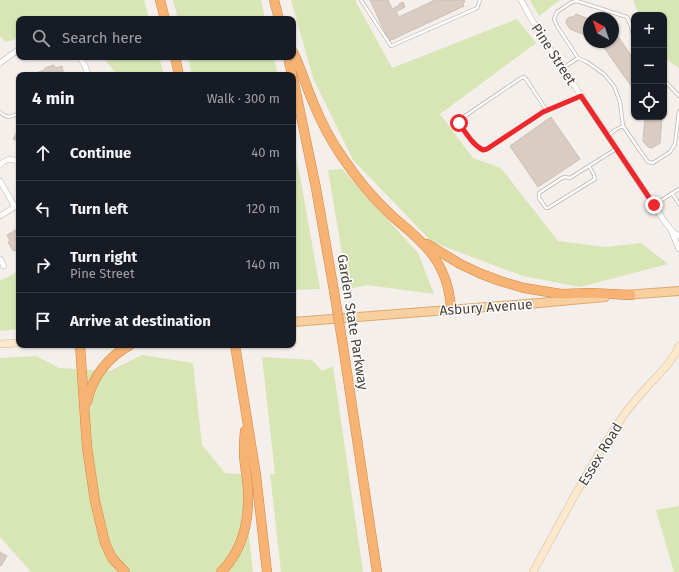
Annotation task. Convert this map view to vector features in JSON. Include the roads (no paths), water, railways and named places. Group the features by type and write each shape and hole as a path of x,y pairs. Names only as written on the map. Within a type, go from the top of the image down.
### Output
{"highway":[{"path":"160,0 164,16"},
{"path":"274,0 278,16"},
{"path":"296,58 317,112 343,158 356,176 381,205 420,241 440,266 450,295 451,310"},
{"path":"176,60 178,72"},
{"name":"Garden State Parkway","path":"289,60 292,72"},
{"name":"Garden State Parkway","path":"296,91 316,188 334,291 377,572"},
{"path":"420,241 474,271 524,288 561,294 591,293 631,295"},
{"path":"80,348 92,483 105,543 112,558 124,572"},
{"path":"85,409 90,391 97,376 112,358 125,348"},
{"path":"236,348 246,408 267,572"},
{"path":"221,572 230,562 244,534 248,493 244,455 246,408"}],"main road":[{"name":"Asbury Avenue","path":"296,322 679,291"}],"street":[{"name":"Pine Street","path":"521,0 532,20 581,96 669,228 679,249"},
{"path":"1,61 16,51"},
{"path":"82,60 87,72"},
{"path":"0,164 7,159 16,161"},
{"path":"0,181 16,204"},
{"path":"0,216 16,206"},
{"name":"Pine Street","path":"669,228 679,236"},
{"path":"0,259 4,266"},
{"path":"0,344 16,343"},
{"name":"Essex Road","path":"533,572 604,445 632,404 672,359 679,346"}],"lane":[{"path":"361,0 391,46 477,8 480,0"},
{"path":"631,26 627,17 577,0 557,12 554,19 578,58 587,62 604,74 614,86 620,102 623,126 648,162 653,163 670,152 675,144 679,110"},
{"path":"563,68 578,58"},
{"path":"547,111 524,77 459,120 459,123 478,148 483,150 487,149 547,111 581,96"},
{"path":"667,83 679,96"},
{"path":"0,112 7,117 16,114"},
{"path":"608,136 623,126"},
{"path":"589,166 594,178 546,208 539,198 539,193 562,178 570,178 589,166 616,149"},
{"path":"654,205 679,189"},
{"path":"672,194 679,204"}]}
